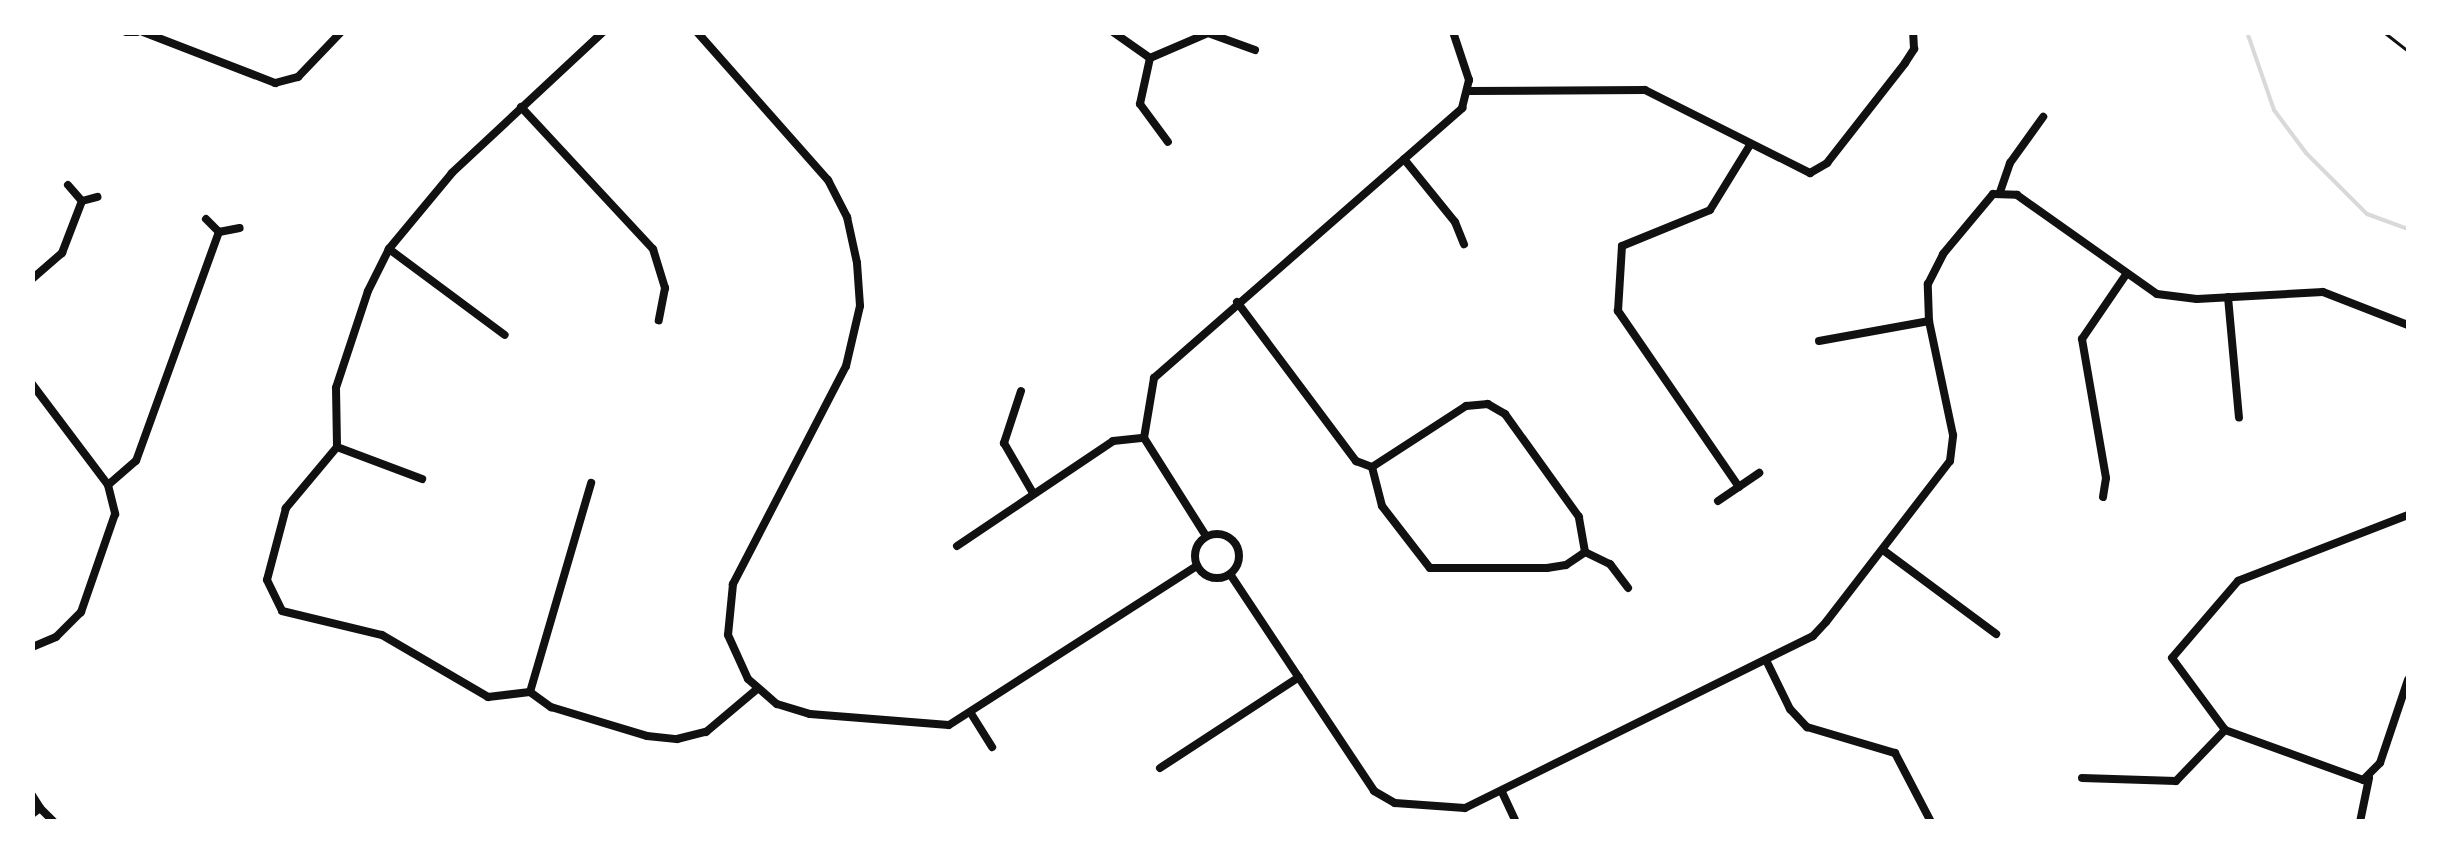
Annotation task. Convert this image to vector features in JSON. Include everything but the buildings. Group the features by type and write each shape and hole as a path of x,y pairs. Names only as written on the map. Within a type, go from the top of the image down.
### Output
{"street":[{"path":"126,32 140,32 275,83 298,77 341,32"},
{"path":"602,32 452,173 389,249 368,291 336,388 338,447 300,484 273,539 268,580 282,611 382,636 488,697 530,692 551,707 677,739 706,732 758,689"},
{"path":"697,32 828,180 847,217 857,263 860,306 846,366 733,584 728,635 758,689 810,714 936,728 972,715 1197,566"},
{"path":"1113,32 1150,58"},
{"path":"1206,536 1144,438 1154,378 1455,116 1469,91 1453,32"},
{"path":"1469,91 1645,90 1800,172 1815,172 1905,63 1914,49 1913,32"},
{"path":"1150,58 1208,33 1256,50"},
{"path":"1150,58 1140,104 1168,142"},
{"path":"522,108 653,249 666,288 659,320"},
{"path":"1230,574 1381,798 1450,810 1502,792 1813,636 1944,472 1953,449 1929,321 1932,271 1984,202 2000,192 2010,163 2043,116"},
{"path":"1739,487 1618,311 1622,246 1710,210 1750,145"},
{"path":"1404,159 1455,222 1464,244"},
{"path":"68,185 82,201"},
{"path":"2000,192 2017,195 2125,276 2167,297 2323,292 2408,325"},
{"path":"82,201 96,197"},
{"path":"32,279 62,253 82,201"},
{"path":"206,219 219,232"},
{"path":"219,232 240,228"},
{"path":"108,485 136,461 219,232"},
{"path":"389,249 505,334"},
{"path":"2103,497 2106,478 2082,338 2125,276"},
{"path":"2228,297 2239,418"},
{"path":"1238,302 1356,462 1372,467"},
{"path":"1819,341 1929,321"},
{"path":"32,384 108,485 115,514 80,612 56,637 32,647"},
{"path":"1021,391 1004,443 1033,493"},
{"path":"1372,467 1466,406 1488,404 1505,414 1578,516 1585,552"},
{"path":"957,546 1113,442 1144,438"},
{"path":"338,447 422,478"},
{"path":"1372,467 1382,506 1430,568 1547,568 1566,565 1585,552"},
{"path":"1718,501 1758,473"},
{"path":"530,692 591,483"},
{"path":"2369,778 2334,772 2226,730 2172,664 2179,642 2238,581 2408,514"},
{"path":"1222,534 1236,543 1239,560 1230,574 1212,578 1197,566 1196,546 1206,536 1222,534"},
{"path":"1883,550 1996,634"},
{"path":"1585,552 1610,564 1628,588"},
{"path":"1766,660 1790,709 1807,726 1895,753 1931,822"},
{"path":"1160,768 1299,677"},
{"path":"2360,822 2369,778 2408,680"},
{"path":"972,715 992,748"},
{"path":"2082,778 2176,782 2226,730"},
{"path":"1502,792 1516,822"},
{"path":"32,794 36,811 54,822"}],"path":[{"path":"2384,32 2408,51"}],"waterway":[{"path":"2247,32 2274,110 2306,153 2367,214 2408,229"}]}
